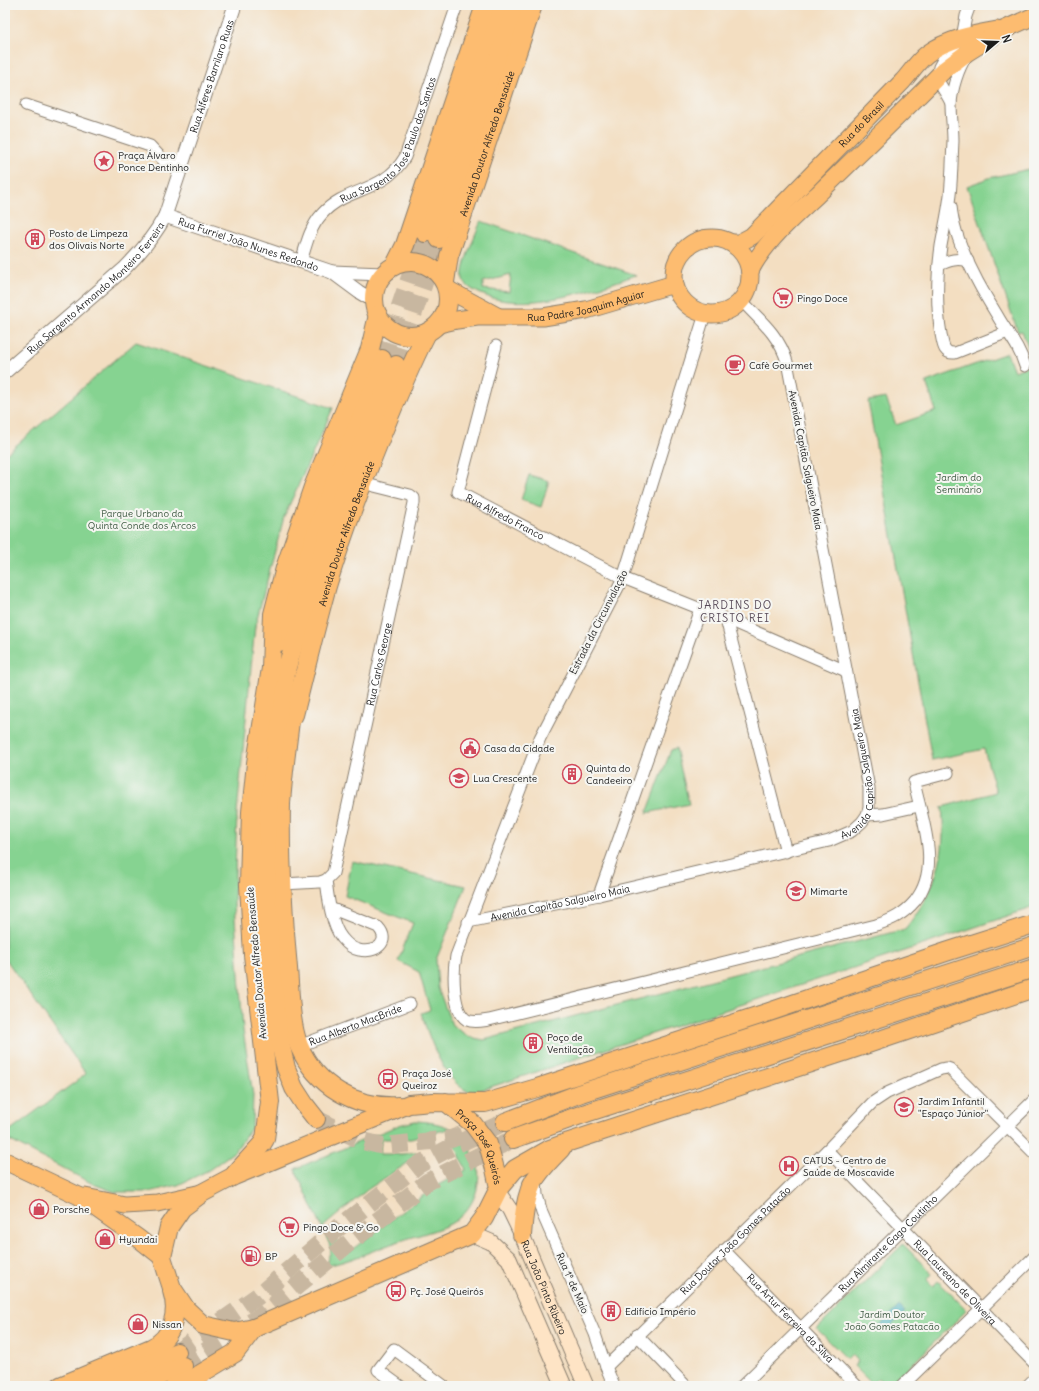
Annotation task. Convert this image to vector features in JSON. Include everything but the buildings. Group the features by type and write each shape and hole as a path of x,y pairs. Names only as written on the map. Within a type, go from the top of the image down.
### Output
{"highway":[{"path":"389,270 409,262 423,264 436,271 446,286 448,302 445,314 433,329 413,336 399,334 386,326 376,308 376,286 389,270 405,245 485,5"},
{"name":"Avenida Doutor Alfredo Bensaúde","path":"501,5 432,236 518,5"},
{"name":"Avenida Doutor Alfredo Bensaúde","path":"446,286 449,256 533,5"},
{"name":"Avenida Doutor Alfredo Bensaúde","path":"234,1176 262,1144 265,1138 270,1102 253,955 249,885 251,812 256,763 271,668 273,614 285,568 313,487 329,444 370,348 376,308"},
{"name":"Avenida Doutor Alfredo Bensaúde","path":"288,741 317,622 328,584 362,483 416,354 433,329"},
{"name":"Avenida Doutor Alfredo Bensaúde","path":"271,668 320,510 344,447 389,362 314,578 287,667 275,733 267,820 266,890 272,978 279,1039 286,1068 294,1088 316,1119"},
{"name":"Avenida Doutor Alfredo Bensaúde","path":"300,626 281,803 283,884 290,996 295,1030 300,1046 308,1061 319,1077 335,1090 353,1099 378,1106 409,1104"},
{"path":"446,1102 485,1104 1034,924"},
{"path":"505,1122 581,1093 1034,946"},
{"path":"513,1139 586,1113 1034,968"},
{"path":"498,1190 515,1169 550,1149 1034,988"},
{"name":"Praça José Queirós","path":"446,1102 473,1124 488,1144 495,1168 498,1190 484,1218 472,1234 254,1328 234,1332 203,1325 186,1309 172,1288 162,1257 169,1227 182,1208 202,1193 234,1176 409,1104 446,1102"},
{"path":"522,1235 523,1220 531,1188 547,1163 569,1142"},
{"path":"60,1386 151,1348 162,1341 170,1330 173,1320 175,1303 172,1288"},
{"path":"175,1386 197,1376 234,1353 254,1328"},
{"path":"97,1386 180,1359 136,1386"}],"main road":[{"name":"Rua do Brasil","path":"750,271 758,257 770,243 977,33 1003,30 1034,16"},
{"name":"Rua do Brasil","path":"732,243 745,240 752,236 903,81 926,54 946,43 965,45"},
{"path":"703,238 718,238 732,243 743,254 750,271 750,282 741,300 734,307 720,313 705,314 691,308 680,298 674,284 674,269 679,255 690,244 703,238"},
{"name":"Rua Padre Joaquim Aguiar","path":"433,329 462,319 497,316 543,317 586,310 674,284"},
{"name":"Rua Padre Joaquim Aguiar","path":"446,286 497,316"},
{"path":"5,1161 79,1196 162,1257"},
{"name":"Rua João Pinto Ribeiro","path":"498,1190 522,1235 586,1386"},
{"path":"79,1196 125,1205 157,1203 202,1193"},
{"name":"Rua João Pinto Ribeiro","path":"472,1234 491,1242 509,1259 564,1385"}],"street":[{"name":"Rua Alferes Barrilaro Ruas","path":"165,216 235,5"},
{"name":"Rua Sargento José Paulo dos Santos","path":"301,262 310,233 322,213 341,199 383,181 396,171 405,158 457,5"},
{"path":"970,5 966,16 965,45 951,103 953,141 950,196 939,265 938,288 940,326 944,346 947,352 956,353 1008,332"},
{"path":"916,66 929,64 952,80 954,89"},
{"path":"940,72 942,88 948,95 951,103"},
{"path":"26,105 150,146 165,162 181,168"},
{"path":"950,196 955,227 968,261 994,310 1020,350 1025,366"},
{"name":"Rua Furriel João Nunes Redondo","path":"165,216 332,272 359,292 376,308"},
{"name":"Rua Sargento Armando Monteiro Ferreira","path":"5,372 124,269 153,238 165,216"},
{"path":"939,265 954,259 968,261"},
{"name":"Rua Furriel João Nunes Redondo","path":"332,272 389,270"},
{"name":"Avenida Capitão Salgueiro Maia","path":"468,922 599,895 829,841 842,837 857,827 867,815 869,808 869,786 785,354 774,334 741,300"},
{"name":"Estrada da Circunvalação","path":"705,314 623,578 547,724 468,922 456,956 454,966 455,984 458,1004 462,1014 468,1020 476,1022 885,922 903,913 917,898 927,879 929,869 929,852 914,782 948,773"},
{"name":"Rua Alfredo Franco","path":"496,346 458,492 623,578"},
{"name":"Rua Carlos George","path":"326,880 333,873 414,503 414,498 410,495 362,483"},
{"path":"623,578 726,619 846,671"},
{"path":"599,895 700,609"},
{"path":"726,619 786,852"},
{"path":"867,815 883,814 919,806"},
{"path":"283,884 320,882 326,880 330,908 341,937 351,946 359,950 372,950 379,947 383,942 383,932 378,927 330,908"},
{"name":"Rua Alberto MacBride","path":"300,1046 410,1004"},
{"name":"Rua Doutor João Gomes Patacão","path":"606,1367 877,1099 887,1093 944,1068 948,1068 954,1071 1034,1153"},
{"name":"Rua Almirante Gago Coutinho","path":"742,1386 1034,1100"},
{"name":"Rua Laureano de Oliveira","path":"827,1150 1034,1363"},
{"name":"Rua 1º de Maio","path":"536,1180 537,1195 542,1213 595,1334 614,1386"},
{"name":"Rua Artur Ferreira da Silva","path":"724,1250 857,1386"},
{"path":"902,1386 1034,1257"},
{"path":"637,1335 686,1386"},
{"path":"400,1386 378,1370 394,1349 444,1386"},
{"path":"1027,1386 1034,1379"}],"green space":[{"path":"1034,168 1034,364 1022,331 1018,332 967,186 989,178"},
{"path":"481,221 636,275 558,298 516,302 496,299 479,293 467,286 463,279 466,259","holes":["511,275 509,292 483,289 483,282"]},
{"name":"Parque Urbano da Quinta Conde dos Arcos","path":"136,342 333,408 284,517 255,626 237,812 234,904 243,1030 253,1095 252,1127 235,1151 209,1170 178,1185 149,1192 115,1192 93,1184 5,1138 5,1134 86,1074 5,958 5,455"},
{"name":"Jardim do Seminário","path":"1007,353 1014,371 1034,364 1034,907 911,949 472,1093 462,1088 446,1071 439,1059 429,1035 421,1013 430,1010 419,972 398,961 413,923 345,896 352,861 466,886 436,960 438,988 452,1025 469,1037 484,1040 905,929 925,900 937,872 943,841 942,807 996,792 984,749 932,760 868,401 886,398 896,425 936,411 926,382"},
{"path":"529,475 549,481 541,507 521,500"},
{"path":"676,748 689,804 647,813 671,750"},
{"path":"415,1121 448,1127 467,1142 476,1160 479,1175 476,1193 472,1202 461,1216 446,1226 351,1259 325,1266 331,1250 329,1243 295,1169 399,1125","holes":["448,1129 466,1170 436,1186 349,1252 323,1227 367,1190 418,1156 416,1152 403,1154 380,1154 381,1139 411,1139"]},
{"name":"Jardim Doutor João Gomes Patacão","path":"903,1244 932,1274 927,1280 933,1286 938,1281 967,1310 890,1386 886,1386 878,1378 872,1384 854,1366 858,1361 852,1354 847,1359 817,1329"}],"water":[{"path":"899,1306 905,1312 886,1331 881,1331 880,1325"}],"tunnel":[{"path":"382,359 425,233"},
{"path":"396,365 439,239"},
{"path":"316,1119 363,1141 383,1146 451,1139 462,1135"},
{"path":"177,1352 258,1296 332,1233 418,1165 455,1145 505,1122"},
{"path":"183,1366 262,1315 344,1247 427,1182 513,1139"}],"place":[{"name":"Praça Álvaro Ponce Dentinho","path":"104,161"},
{"name":"Posto de Limpeza dos Olivais Norte","path":"35,239"},
{"name":"Pingo Doce","path":"783,298"},
{"name":"Cafè Gourmet","path":"735,365"},
{"name":"Casa da Cidade","path":"470,748"},
{"name":"Quinta do Candeeiro","path":"572,774"},
{"name":"Lua Crescente","path":"459,778"},
{"name":"Mimarte","path":"796,891"},
{"name":"Poço de Ventilação","path":"533,1043"},
{"name":"Praça José Queiroz","path":"388,1079"},
{"name":"Jardim Infantil \"Espaço Júnior\"","path":"904,1107"},
{"name":"CATUS - Centro de Saúde de Moscavide","path":"789,1166"},
{"name":"Porsche","path":"39,1209"},
{"name":"Pingo Doce & Go","path":"289,1227"},
{"name":"Hyundai","path":"105,1239"},
{"name":"BP","path":"251,1256"},
{"name":"Pç. José Queirós","path":"396,1291"},
{"name":"Edifício Império","path":"611,1311"},
{"name":"Nissan","path":"138,1324"}],"district":[{"name":"JARDINS DO CRISTO REI","path":"735,611"}]}
